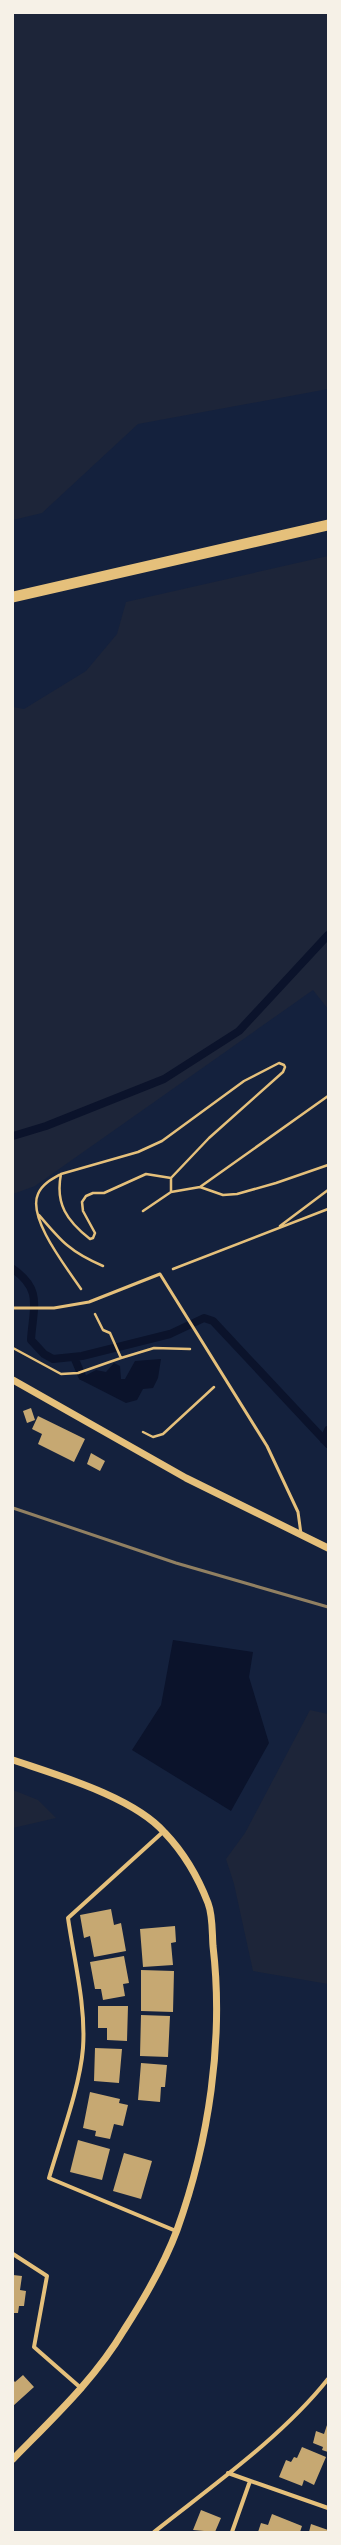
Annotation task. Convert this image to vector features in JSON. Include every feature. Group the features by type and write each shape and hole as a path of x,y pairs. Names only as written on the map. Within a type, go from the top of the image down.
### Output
{"highway":[{"path":"13,597 328,525"}],"street":[{"path":"13,1380 180,1474 301,1536 328,1548"},
{"path":"13,1760 93,1788 135,1810 164,1831 189,1863 209,1905 218,1983 213,2071 201,2150 176,2231 154,2279 123,2332 82,2389 13,2458"},
{"path":"164,1831 68,1918 82,2014 83,2049 72,2098 49,2178 176,2231"},
{"path":"13,2254 47,2276 34,2347 82,2389"},
{"path":"154,2532 228,2473 311,2400 328,2379"},
{"path":"228,2473 328,2508"},
{"path":"232,2532 250,2481"}],"lane":[{"path":"14,1308 54,1308 89,1302 160,1274 267,1446 298,1512 301,1536"}],"path":[{"path":"121,1358 110,1333 103,1330 89,1302 48,1238 37,1213 36,1204 38,1193 45,1184 61,1174 138,1152 162,1141 244,1081 279,1063 284,1064 285,1067 283,1072 209,1138 171,1178 171,1192"},
{"path":"143,1211 171,1192 200,1187 328,1096"},
{"path":"200,1187 223,1195 237,1194 276,1183 328,1165"},
{"path":"61,1174 58,1190 61,1204 68,1218 90,1239 94,1238 95,1233 82,1211 82,1202 86,1196 93,1193 104,1193 146,1174 171,1178"},
{"path":"276,1229 328,1190"},
{"path":"160,1274 328,1209"},
{"path":"37,1213 66,1246 80,1256 103,1266"},
{"path":"13,1348 61,1374 78,1373 154,1348 181,1350 205,1346"},
{"path":"153,1437 163,1434 225,1377"}],"shaded area":[{"path":"13,13 328,13 328,389 138,424 42,513 13,520"},
{"path":"328,556 328,1009 313,990 35,1186 13,1194 13,707 24,709 86,671 117,634 126,602"},
{"path":"161,1359 158,1378 153,1388 143,1389 137,1400 126,1403 79,1379 96,1370 106,1372 114,1363 120,1366 121,1379 125,1379 135,1361"},
{"path":"173,1640 253,1652 249,1677 269,1743 231,1811 132,1750 161,1705"},
{"path":"310,1710 328,1714 328,1984 253,1971 234,1884 226,1859 245,1833"},
{"path":"13,1790 38,1800 56,1818 13,1828"}],"building":[{"path":"31,1408 35,1420 27,1423 23,1411"},
{"path":"38,1416 85,1439 74,1462 38,1444 42,1434 32,1429"},
{"path":"91,1453 105,1461 100,1471 87,1464"},
{"path":"111,1909 114,1925 121,1923 126,1951 94,1957 90,1936 84,1938 80,1915"},
{"path":"175,1926 176,1942 171,1943 173,1965 143,1967 140,1929"},
{"path":"124,1956 129,1983 123,1984 125,1996 103,2000 101,1989 95,1989 90,1962"},
{"path":"141,1970 174,1971 173,2012 141,2011"},
{"path":"98,2006 128,2006 127,2041 107,2040 107,2028 98,2028"},
{"path":"141,2015 170,2016 168,2057 140,2056"},
{"path":"95,2048 122,2049 119,2083 94,2081"},
{"path":"141,2063 167,2065 165,2087 161,2087 160,2102 138,2100"},
{"path":"90,2092 120,2099 119,2103 128,2105 123,2126 114,2124 110,2139 95,2136 96,2131 83,2128"},
{"path":"78,2140 110,2149 102,2180 70,2172"},
{"path":"124,2153 152,2161 141,2199 113,2191"},
{"path":"13,2275 22,2276 20,2290 26,2291 24,2306 19,2306 18,2313 13,2313"},
{"path":"23,2375 34,2387 13,2406 13,2380 15,2382"},
{"path":"328,2422 328,2452 322,2450 323,2447 313,2443 316,2431 324,2434"},
{"path":"302,2447 326,2457 314,2485 304,2480 302,2486 279,2477 286,2460 291,2462 294,2457 297,2458"},
{"path":"201,2510 221,2518 215,2532 193,2530"},
{"path":"272,2514 302,2526 300,2532 258,2532 261,2523 268,2525"},
{"path":"311,2524 328,2530 328,2532 309,2532"}],"waterway":[{"path":"13,1136 46,1126 164,1079 239,1031 328,935"},
{"path":"13,1269 29,1284 32,1292 34,1309 31,1340 44,1354 53,1359 82,1356 170,1334 204,1318 213,1321 328,1444"},
{"path":"74,1357 82,1376"},
{"path":"324,1440 328,1430"}],"railway":[{"path":"13,1508 176,1563 328,1607"}]}
